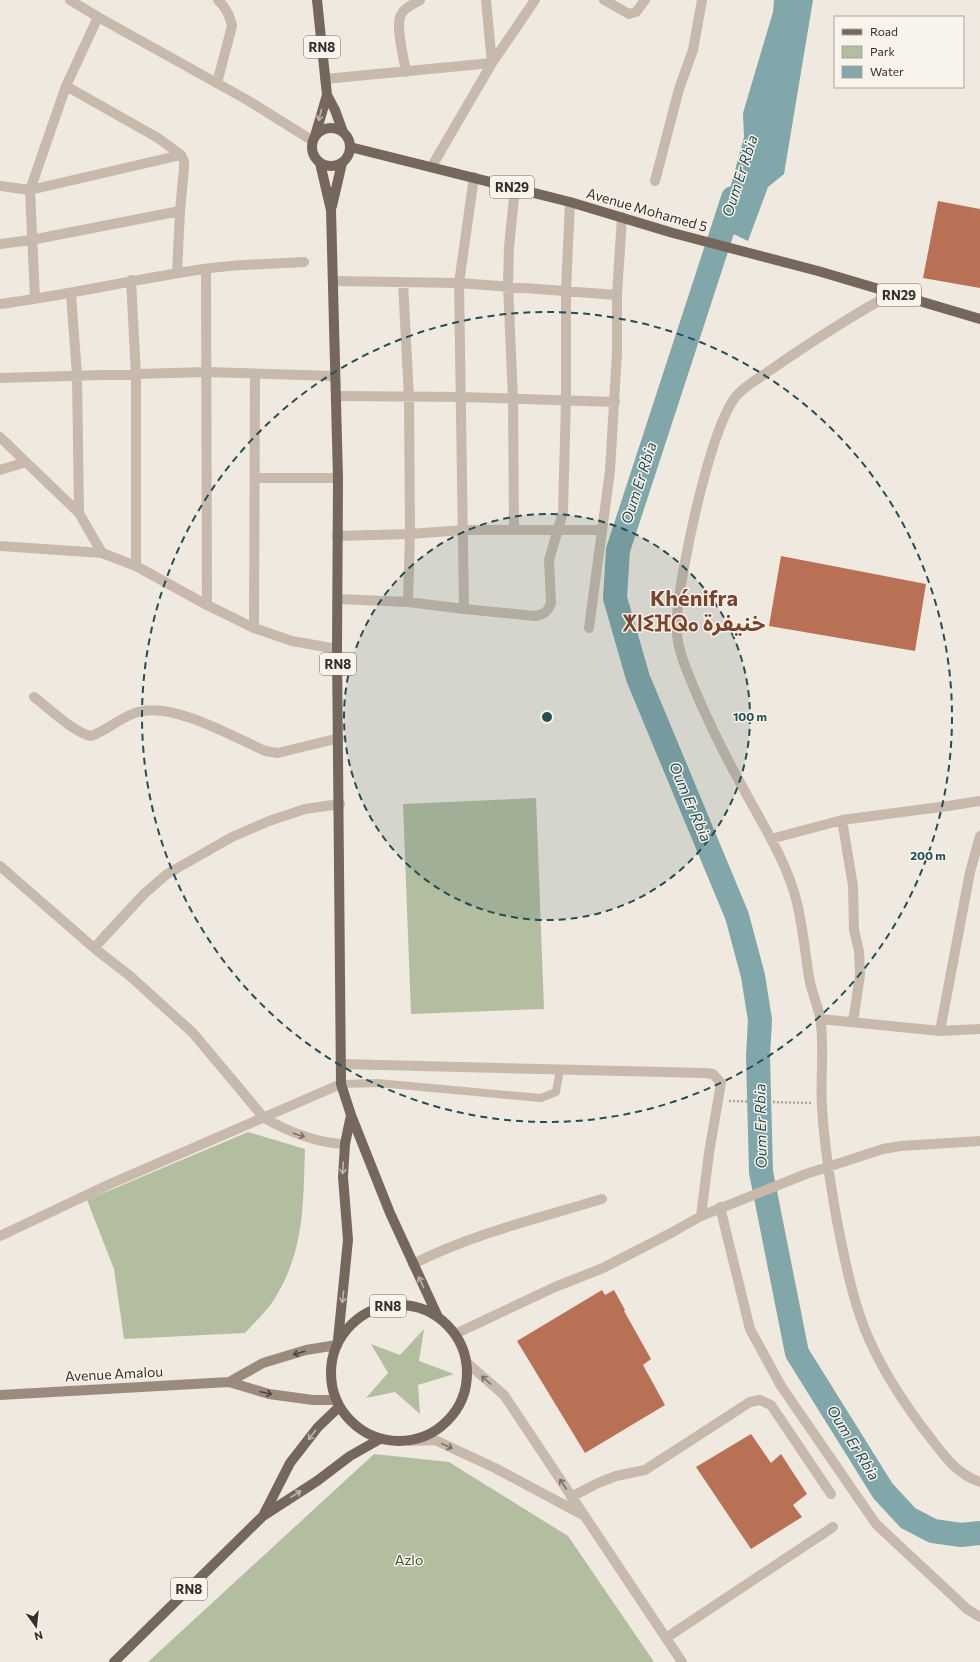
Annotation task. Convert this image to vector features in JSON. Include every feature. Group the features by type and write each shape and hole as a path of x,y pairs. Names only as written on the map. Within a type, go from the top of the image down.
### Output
{"main road":[{"name":"RN8","path":"317,0 327,95 335,110 342,132"},
{"name":"RN8","path":"314,139 327,95"},
{"path":"325,129 337,129 342,132 347,136 350,153 342,163 331,167 320,163 313,153 314,139 325,129"},
{"name":"Avenue Mohamed 5","path":"350,147 432,166 570,202 673,233 818,271 980,320"},
{"name":"RN8","path":"320,163 331,210 338,478 337,536 341,1084 351,1115 390,1213 438,1317"},
{"name":"RN8","path":"331,210 342,163"},
{"name":"RN8","path":"337,1343 350,1326 364,1314 382,1307 402,1305 420,1308 438,1317 455,1334 462,1347 466,1362 466,1384 460,1404 447,1421 430,1434 410,1441 395,1442 380,1439 364,1432 350,1421 337,1404 330,1377 337,1343 348,1240 343,1177 345,1144 351,1115"},
{"path":"229,1382 263,1363 306,1350 337,1343"},
{"path":"229,1382 269,1394 337,1404"},
{"name":"Avenue Amalou","path":"0,1395 229,1382"},
{"name":"RN8","path":"263,1516 290,1463 337,1404"},
{"name":"RN8","path":"114,1662 263,1516 317,1481 350,1456 380,1439"}],"street":[{"path":"70,0 249,100 314,139"},
{"path":"217,83 232,26 227,9 218,0"},
{"path":"406,72 398,25 401,14 407,7 420,0"},
{"path":"486,0 492,63"},
{"path":"432,166 492,63 535,0"},
{"path":"604,0 629,14 636,12 645,0"},
{"path":"655,181 679,89 693,50 702,0"},
{"path":"35,299 30,190 66,86 98,17"},
{"path":"325,79 492,63"},
{"path":"66,86 158,138 181,155 184,161 184,168 177,273"},
{"path":"0,186 30,190 181,155"},
{"path":"464,609 462,397 459,283 474,177"},
{"path":"514,530 513,398 508,286 509,247 515,188"},
{"path":"338,599 408,602 535,616 546,612 551,603 549,560 563,512 566,400 566,290 570,202"},
{"path":"0,244 32,240 180,211"},
{"path":"589,628 610,471 615,402 617,295 622,217"},
{"path":"0,304 71,294 131,280 177,273 206,269 304,262"},
{"path":"206,269 207,605"},
{"path":"131,280 136,375 136,566"},
{"path":"333,281 459,283 617,295"},
{"path":"403,283 409,397 410,534 408,602"},
{"path":"893,293 849,318 740,392 727,411 701,491 681,585 676,618 676,637 681,657 703,711 771,839 791,881 805,940 809,980 820,1018 822,1104 827,1167 849,1278 863,1324 884,1370 912,1414 957,1471 980,1482"},
{"path":"71,294 77,376 79,513"},
{"path":"0,378 206,372 255,375 335,376"},
{"path":"254,628 255,375"},
{"path":"336,396 513,398 615,402"},
{"path":"0,437 79,513 102,553"},
{"path":"0,470 26,462"},
{"path":"255,478 338,478"},
{"path":"337,536 410,534 463,530 602,530"},
{"path":"0,546 102,553 136,566 207,605 254,628 292,642 338,649"},
{"path":"34,697 70,725 86,735 91,736 122,718 139,712 163,710 186,716 265,751 278,753 339,738"},
{"path":"771,839 842,820 980,801"},
{"path":"94,948 144,894 167,874 232,837 269,821 305,809 340,804"},
{"path":"842,820 853,886 854,930 859,951 860,975 853,1022"},
{"path":"940,1032 970,872 980,836"},
{"path":"0,866 94,948 130,976 192,1033 264,1118 292,1133 331,1144 345,1144"},
{"path":"820,1018 940,1032 980,1029"},
{"path":"341,1064 705,1072 713,1074 721,1083 709,1153 701,1216"},
{"path":"0,1236 110,1184 341,1084"},
{"path":"455,1334 555,1287 603,1268 724,1205 806,1174 883,1149 901,1146 980,1142"},
{"path":"413,1264 443,1250 518,1224 602,1198"},
{"path":"724,1205 750,1329 781,1386 876,1524 961,1603 980,1617"},
{"path":"466,1362 504,1395 682,1662"},
{"path":"571,1497 598,1483 616,1476 645,1470 750,1402 760,1400 771,1405 831,1494"},
{"path":"410,1441 435,1440 495,1468 585,1516"},
{"path":"666,1638 833,1527"}],"lane":[{"path":"341,1084 378,1083 541,1098 556,1092 560,1069"}],"path":[{"path":"733,1101 787,1101 822,1104"}],"green space":[{"path":"536,798 544,1009 411,1014 403,804"},
{"path":"248,1132 305,1149 303,1207 297,1244 285,1280 275,1298 245,1333 124,1339 114,1269 87,1200"},
{"path":"424,1329 419,1361 454,1374 418,1385 420,1414 395,1392 366,1398 388,1373 371,1344 400,1355"},
{"name":"Azlo","path":"374,1454 449,1462 568,1536 654,1662 148,1662"}],"water":[{"path":"774,0 813,0 784,174 768,187 748,241 723,229 719,229 744,137 743,113 773,12"}],"building":[{"path":"938,201 980,209 980,288 923,278"},
{"path":"781,556 926,584 915,651 769,626"},
{"path":"602,1290 605,1295 614,1290 625,1310 624,1311 651,1359 643,1365 665,1405 585,1453 517,1341"},
{"path":"751,1434 771,1463 781,1454 807,1494 793,1505 802,1517 751,1549 696,1467"}],"waterway":[{"name":"Oum Er Rbia","path":"733,198 618,550 615,598 638,678 737,916 753,976 760,1020 758,1056 761,1172 797,1353 883,1491 908,1518 933,1531 961,1535 980,1533"}],"district":[{"name":"Khénifra ⵅⵏⵉⴼⵕⴰ خنيفرة","path":"694,610"}]}
